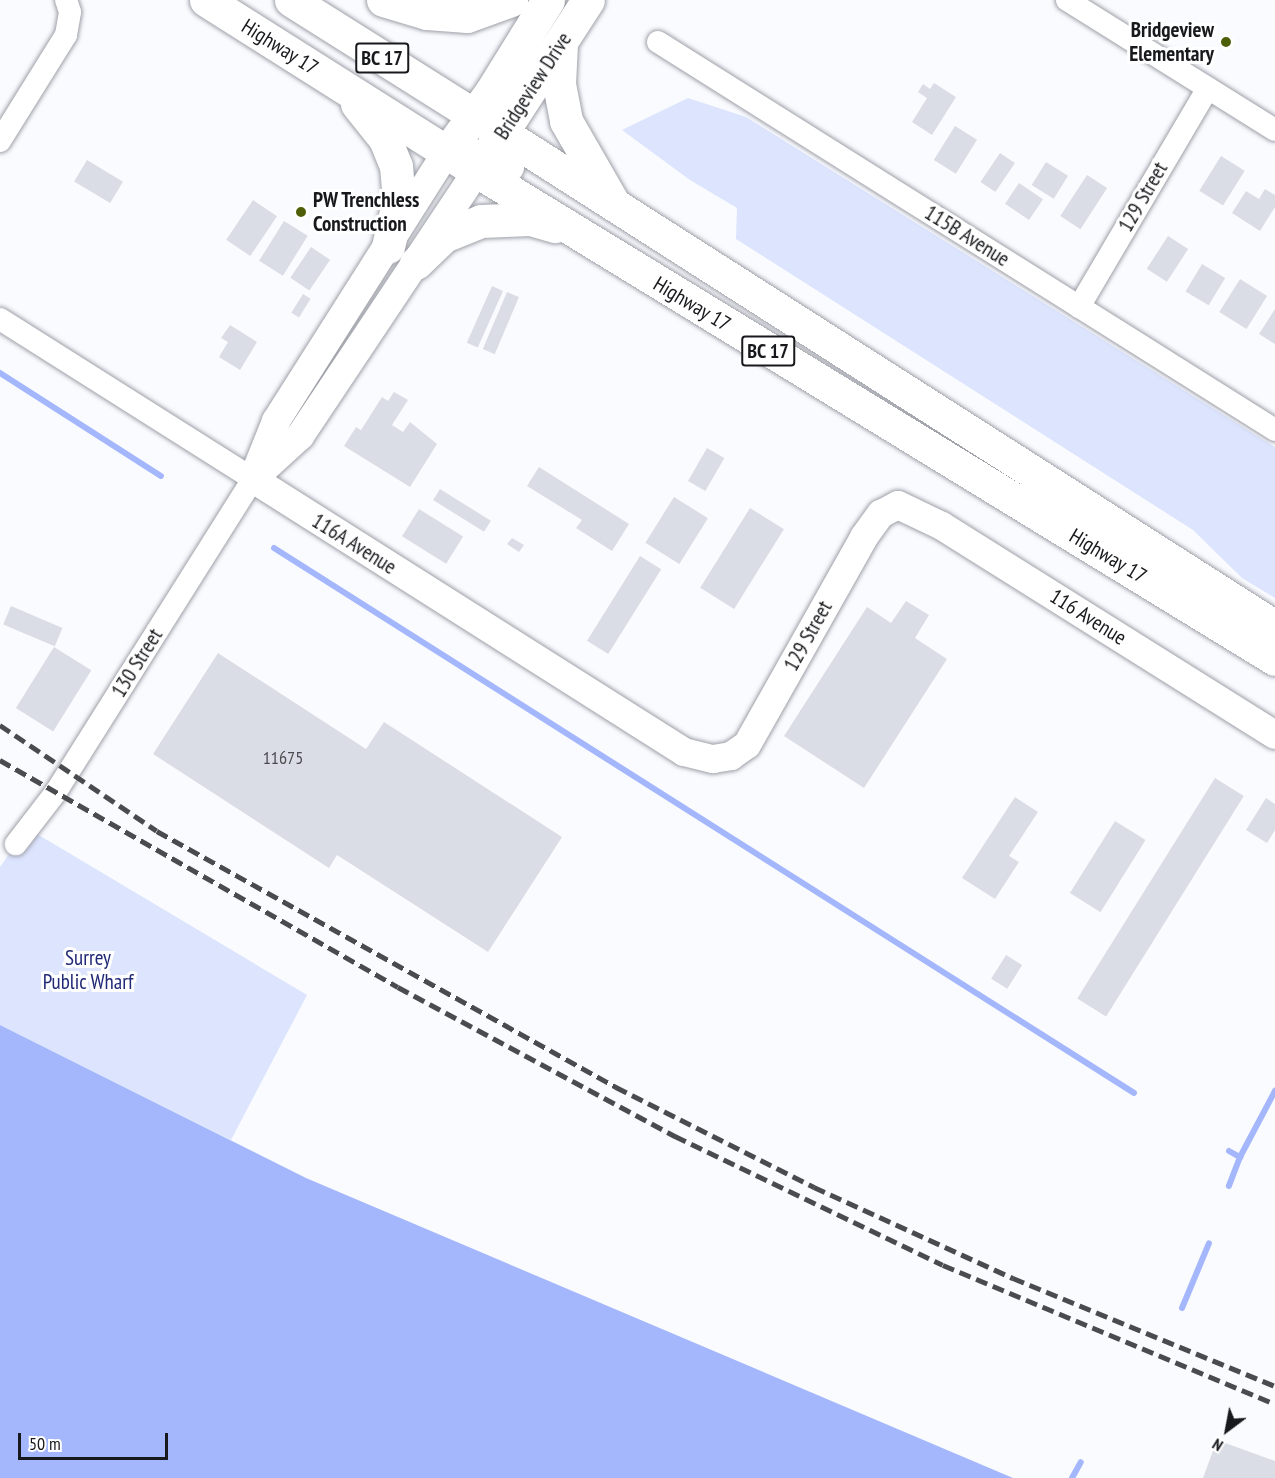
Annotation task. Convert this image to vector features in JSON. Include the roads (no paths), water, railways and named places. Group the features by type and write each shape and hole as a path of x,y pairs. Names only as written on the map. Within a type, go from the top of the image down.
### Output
{"main road":[{"name":"Highway 17","path":"206,0 447,152 488,154 613,203 980,435 1275,627"},
{"name":"Highway 17","path":"291,0 474,115 488,154 575,232 1275,659"},
{"path":"383,0 427,13 467,16 511,0"},
{"name":"Bridgeview Drive","path":"447,152 474,115 548,0"},
{"name":"Bridgeview Drive","path":"488,154 588,0"},
{"path":"561,44 558,84 566,121 613,203"},
{"path":"345,88 385,139 396,166 399,198 388,247"},
{"path":"488,154 872,387 980,435"},
{"path":"416,263 444,236 481,220 530,219 575,232"}],"street":[{"path":"1067,0 1275,130"},
{"path":"0,141 66,35 68,6"},
{"name":"115B Avenue","path":"658,42 1275,430"},
{"name":"129 Street","path":"1079,307 1208,88"},
{"name":"130 Street","path":"16,844 56,792 253,479 276,421 447,152"},
{"name":"130 Street","path":"253,479 300,436 488,154"},
{"name":"116A Avenue","path":"0,319 667,742 684,752 713,759"},
{"name":"129 Street","path":"713,759 730,756 747,745 864,537 881,514 898,505"},
{"name":"116 Avenue","path":"898,505 942,526 1275,735"}],"water":[{"path":"0,1025 306,1178 1013,1478 0,1478"}],"waterway":[{"path":"0,373 161,476"},
{"path":"274,548 1134,1093"},
{"path":"1240,1157 1275,1091"},
{"path":"1229,1151 1240,1157 1229,1186"},
{"path":"1182,1308 1209,1243"},
{"path":"1072,1478 1081,1462"}],"railway":[{"path":"0,725 157,831 616,1087 814,1187 1013,1278 1275,1386"},
{"path":"0,760 398,987 675,1136 943,1265 1275,1404"}],"place":[{"name":"Bridgeview Elementary","path":"1226,42"},
{"name":"PW Trenchless Construction","path":"301,212"}],"park label":[{"name":"Surrey Public Wharf","path":"88,970"}]}
